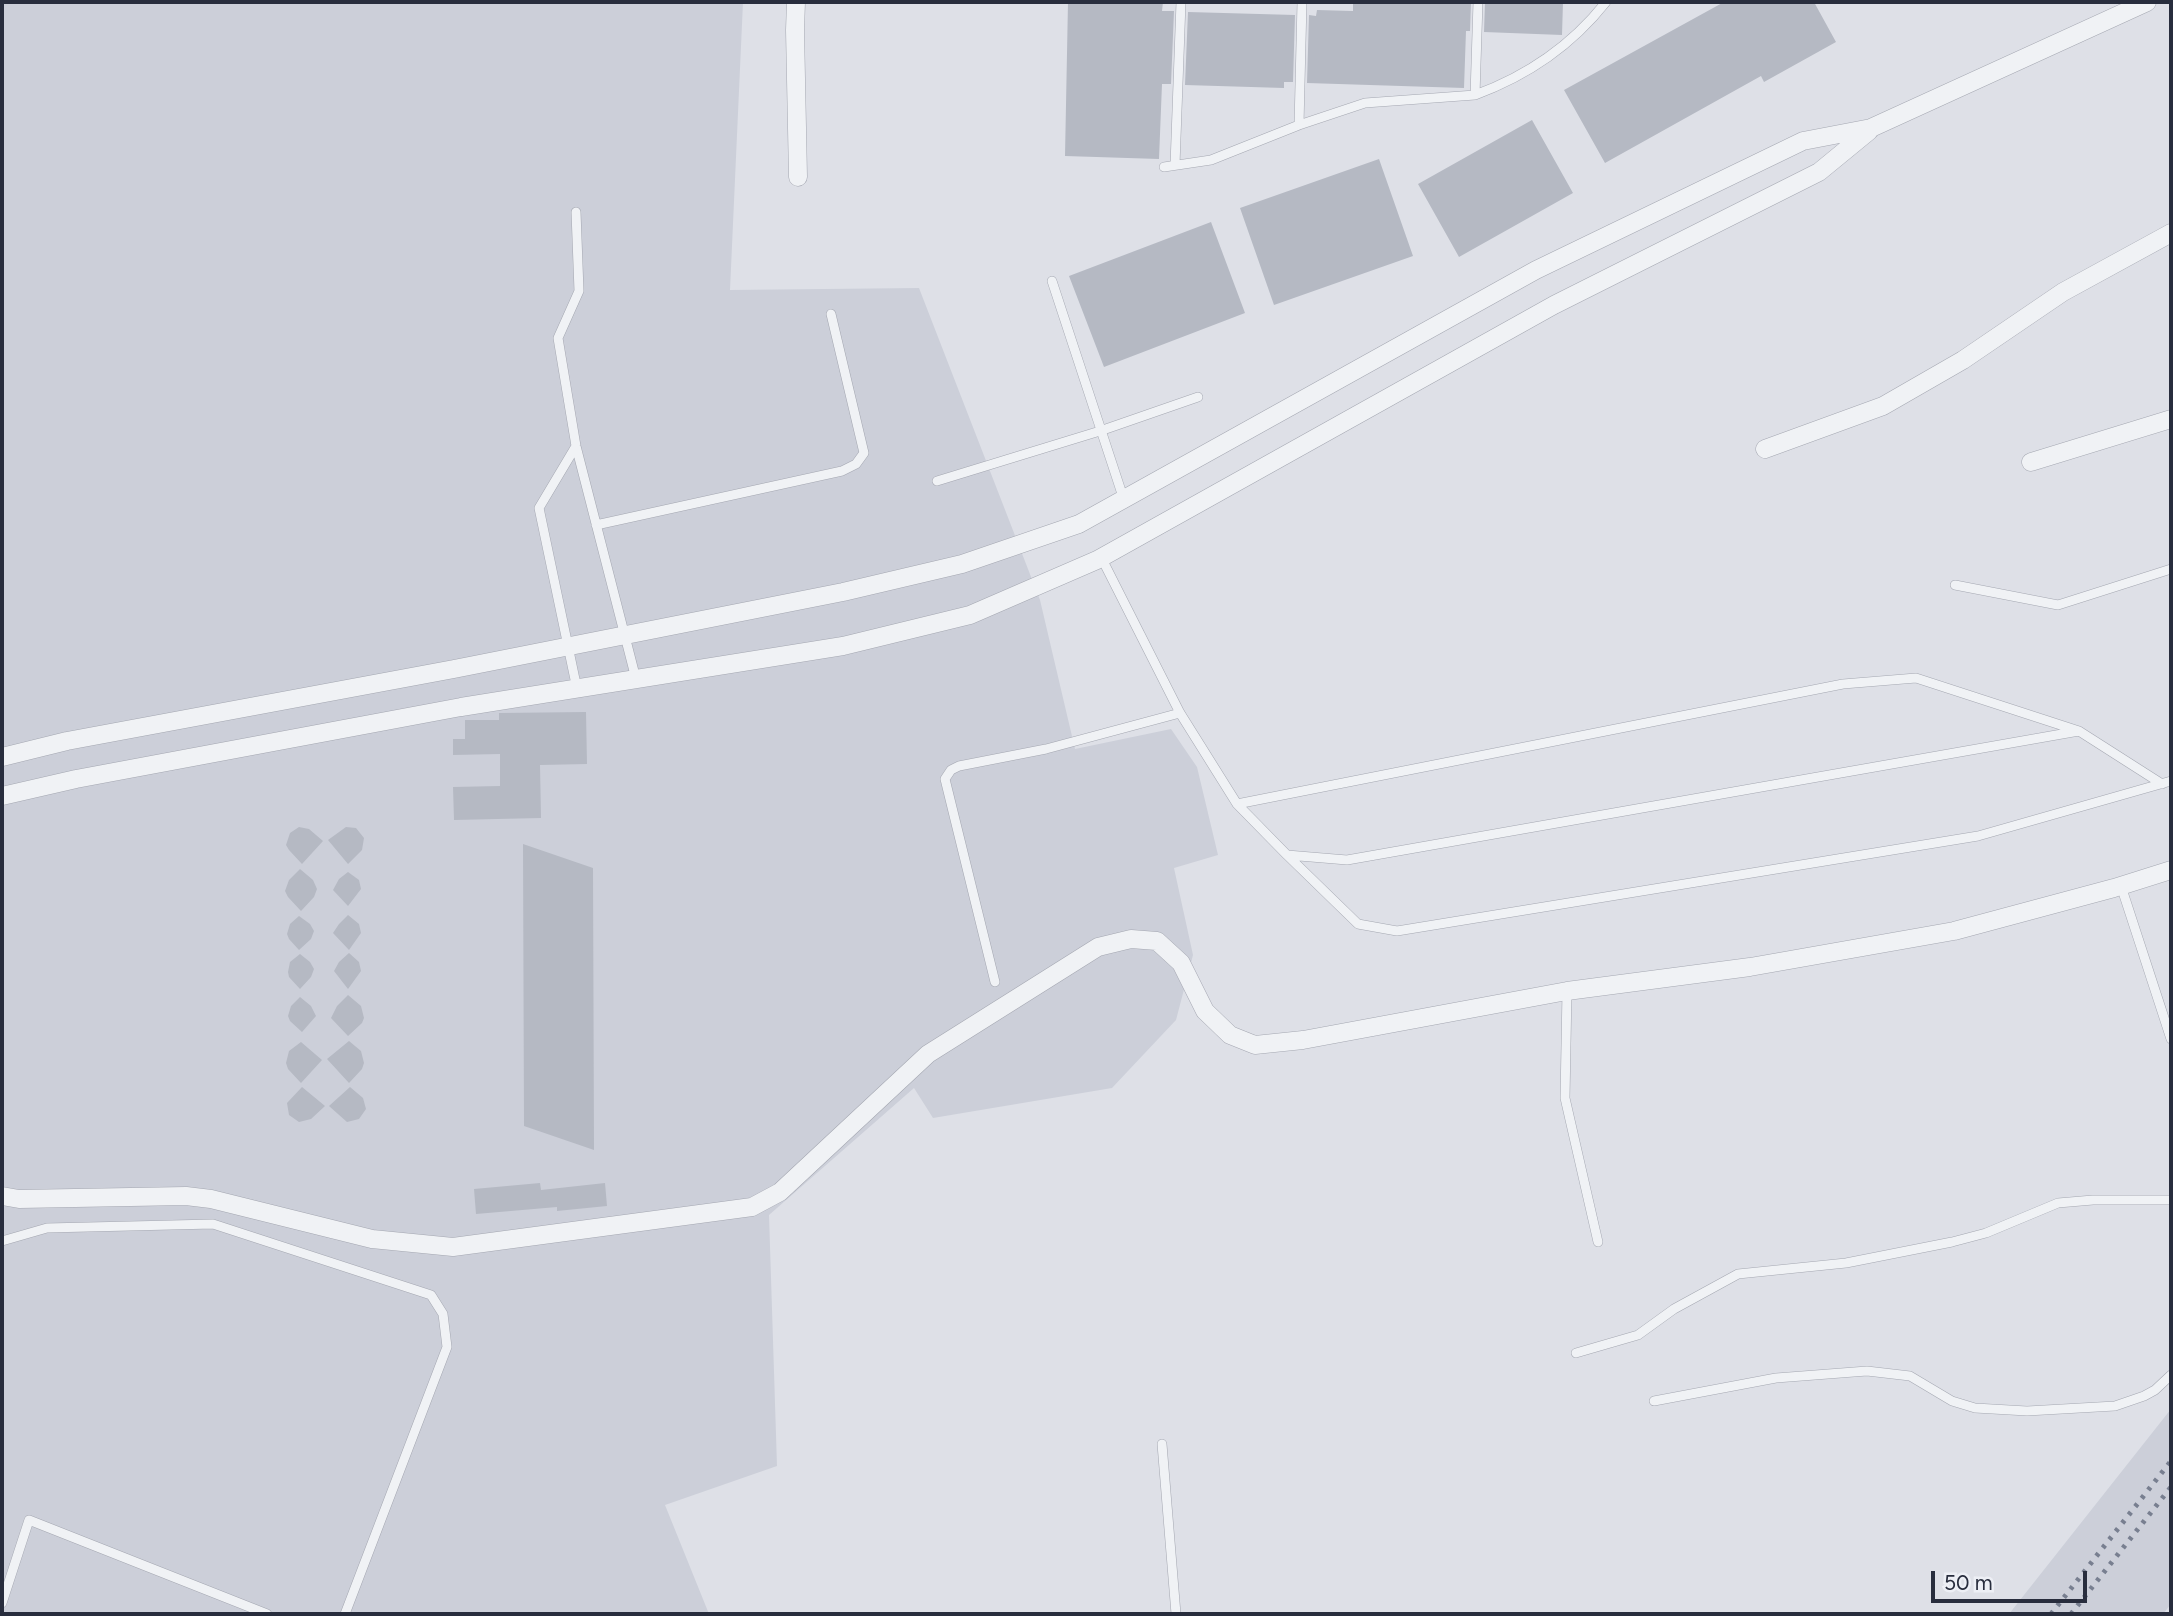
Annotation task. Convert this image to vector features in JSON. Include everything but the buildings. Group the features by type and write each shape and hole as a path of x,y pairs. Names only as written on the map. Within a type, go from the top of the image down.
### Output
{"street":[{"path":"796,2 797,177"},
{"path":"2,757 68,741 843,592 962,564 1079,524 1536,270 1803,141 1871,128 2147,2"},
{"path":"2,796 76,779 461,707 843,646 971,615 1101,557 1554,305 1819,172 1871,128"},
{"path":"1765,449 1883,406 1963,360 2063,292 2171,233"},
{"path":"2031,462 2171,419"},
{"path":"2,1196 19,1199 198,1197 372,1239 453,1247 752,1207 780,1192 928,1054 1098,947 1131,939 1157,941 1181,962 1205,1011 1230,1035 1255,1045 1303,1040 1567,991 1750,967 1954,931 2171,870"}],"lane":[{"path":"1175,165 1181,2"},
{"path":"1299,125 1302,2"},
{"path":"1475,95 1478,2"},
{"path":"1164,167 1211,160 1299,125 1365,103 1475,95 1492,89 1549,59 1588,25 1606,2"},
{"path":"576,212 579,290 558,338 576,446 636,679"},
{"path":"1052,281 1124,500"},
{"path":"596,525 842,471 856,464 864,453 831,314"},
{"path":"937,481 1100,431 1198,397"},
{"path":"576,446 539,508 577,689"},
{"path":"1101,557 1181,713 1237,804 1358,924 1397,931 1978,836 2167,782"},
{"path":"1955,585 2058,605 2171,569"},
{"path":"1237,804 1843,684 1916,678 2079,731 2167,782"},
{"path":"995,982 945,779 947,774 958,766 1046,749 1181,713"},
{"path":"1287,855 1348,860 2079,731"},
{"path":"2121,886 2170,1032"},
{"path":"1567,991 1565,1098 1598,1242"},
{"path":"1576,1353 1638,1335 1674,1309 1738,1275 1846,1264 1952,1242 1986,1233 2058,1203 2093,1199 2171,1200"},
{"path":"2,1241 47,1228 213,1224 431,1295 443,1314 447,1348 345,1614"},
{"path":"1654,1401 1776,1378 1867,1371 1910,1376 1952,1401 1975,1408 2027,1411 2115,1406 2155,1390 2171,1375"},
{"path":"1162,1444 1176,1614"},
{"path":"2,1603 29,1520 267,1614"}],"shaded area":[{"path":"2,2 743,2 730,290 919,288 1040,600 1075,749 1171,729 1197,767 1218,855 1174,868 1193,955 1176,1020 1112,1088 933,1118 914,1088 769,1215 777,1466 665,1505 709,1614 2,1614"},
{"path":"2171,1409 2171,1604 2163,1614 2009,1614"}],"railway":[{"path":"2051,1614 2171,1461"},
{"path":"2071,1614 2171,1487"}]}
